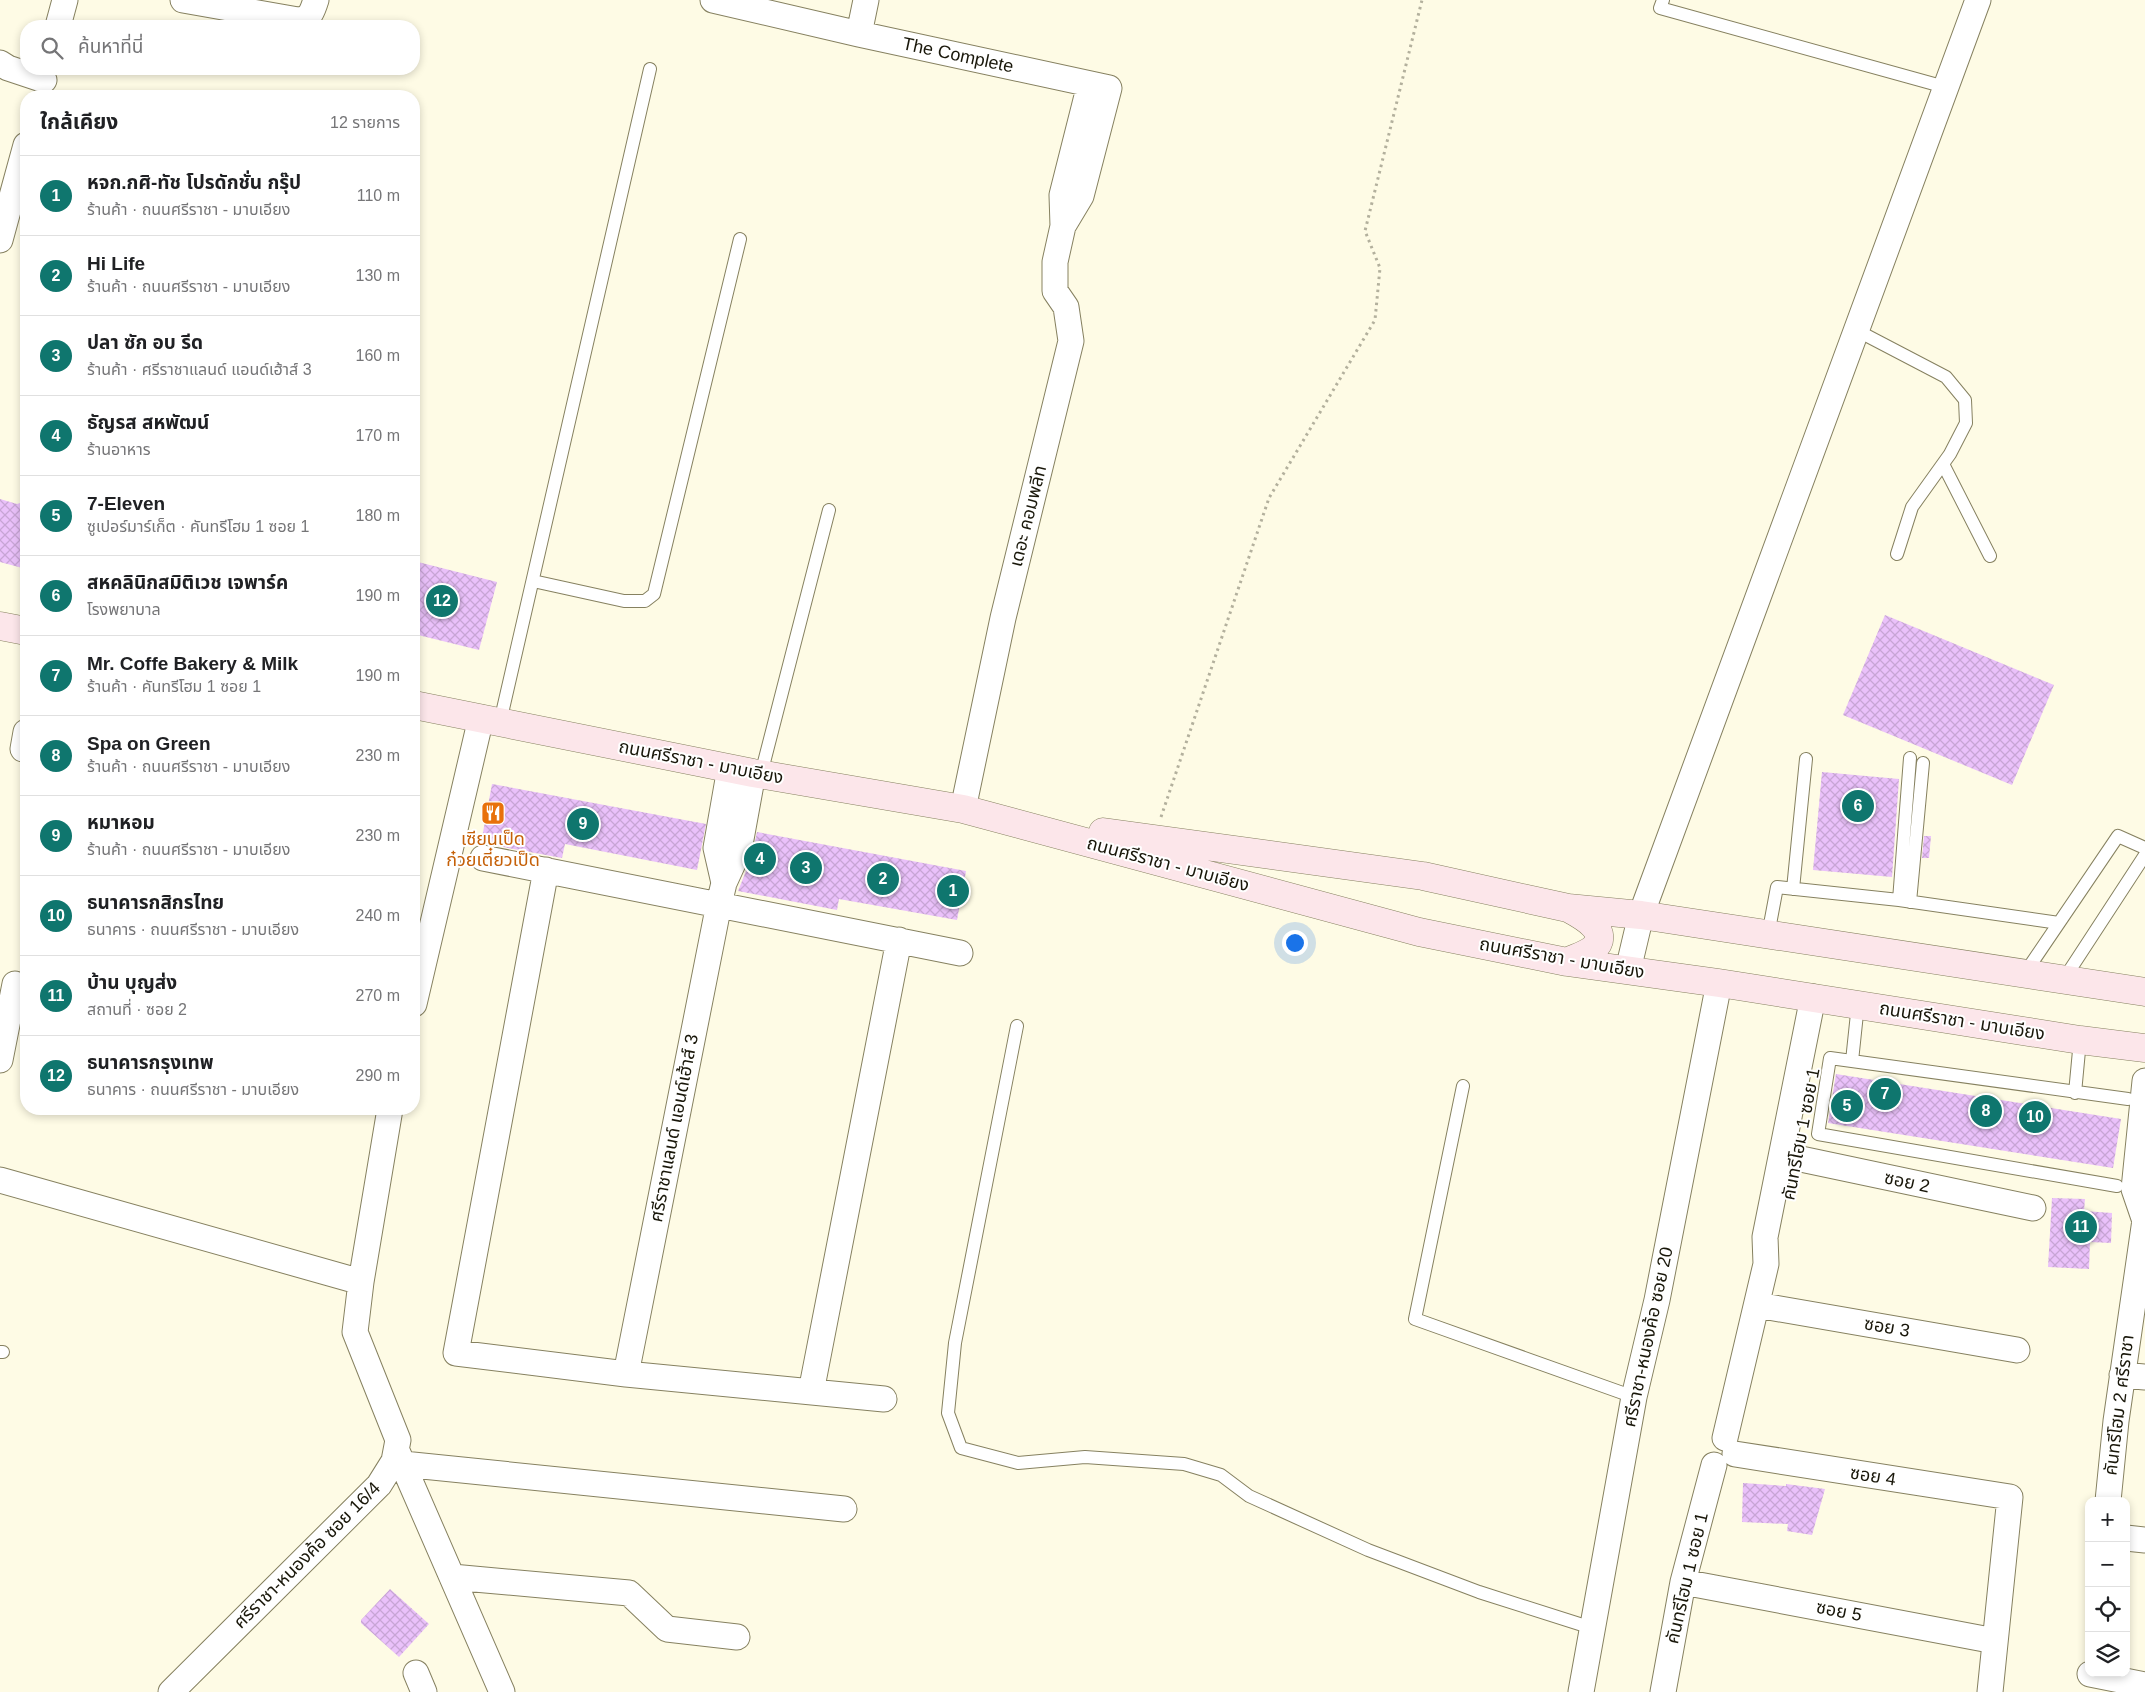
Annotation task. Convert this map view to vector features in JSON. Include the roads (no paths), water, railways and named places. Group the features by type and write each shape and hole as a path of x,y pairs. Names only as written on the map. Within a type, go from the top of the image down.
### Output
{"main road":[{"path":"0,626 20,630"},
{"name":"ถนนศรีราชา - มาบเอียง","path":"420,706 748,771 963,809 1419,932 1567,962 1720,983 2080,1040 2145,1048"},
{"name":"ถนนศรีราชา - มาบเอียง","path":"990,816 1423,876 1568,908 1641,916 2145,992"},
{"path":"1567,962 1592,950 1598,942 1598,932 1590,920 1568,908"}],"street":[{"path":"60,20 65,0"},
{"path":"183,0 298,20 305,20 311,15 316,0"},
{"name":"The Complete","path":"713,0 1099,86 1062,195 1063,226"},
{"path":"859,34 866,0"},
{"path":"1628,970 1641,916 1978,0"},
{"path":"0,63 20,73"},
{"path":"26,75 44,82"},
{"path":"0,240 20,167"},
{"name":"เดอะ คอมพลีท","path":"963,809 1003,618 1071,341 1070,323 1066,307 1056,291 1056,262 1063,226"},
{"path":"420,982 491,720"},
{"name":"ศรีราชาแลนด์ แอนด์เฮ้าส์ 3","path":"626,1374 721,893 716,848 748,771"},
{"path":"483,858 546,870 721,893 898,940 960,953"},
{"path":"546,870 456,1353 626,1374 884,1399"},
{"path":"811,1392 898,940"},
{"name":"ศรีราชา-หนองค้อ ซอย 20","path":"1581,1692 1634,1398 1657,1300 1720,983"},
{"path":"0,1060 15,984"},
{"name":"คันทรีโฮม 1 ซอย 1","path":"1663,1692 1683,1582 1725,1452 1766,1264 1780,1243 1789,1157 1820,998"},
{"name":"คันทรีโฮม 2 ศรีราชา","path":"2109,1497 2133,1376 2145,1221 2134,1189 2137,1090"},
{"path":"389,1115 361,1282 355,1332 398,1440 400,1457 502,1692"},
{"name":"ซอย 2","path":"1789,1157 2033,1208"},
{"path":"0,1180 361,1282"},
{"name":"ซอย 3","path":"1757,1304 2018,1350"},
{"name":"ซอย 4","path":"1725,1452 2010,1497 1995,1640"},
{"path":"400,1457 844,1509"},
{"name":"ศรีราชา-หนองค้อ ซอย 16/4","path":"171,1692 379,1485 394,1461 400,1457"},
{"path":"2130,1538 2145,1540"},
{"path":"452,1577 629,1593 668,1629 738,1637"},
{"name":"ซอย 5","path":"1683,1582 1995,1640"},
{"path":"1990,1692 1995,1640"},
{"path":"2090,1680 2145,1685"}],"lane":[{"path":"1662,0 1660,8 1945,87"},
{"path":"491,720 533,581 650,69"},
{"path":"533,581 624,601 645,601 654,594 740,239"},
{"path":"1856,330 1946,377 1965,400 1966,423 1943,464 1912,507 1897,554"},
{"path":"1943,464 1990,556"},
{"path":"748,771 829,510"},
{"path":"1904,901 1910,758"},
{"path":"1793,889 1806,759"},
{"path":"1904,901 1923,763"},
{"path":"2025,973 2118,836 2145,848"},
{"path":"2064,979 2145,855"},
{"path":"1768,935 1776,887 1904,901 2059,924"},
{"path":"1852,1061 1858,1004"},
{"path":"1017,1026 955,1343 948,1413 961,1448 1018,1463 1085,1457 1184,1464 1221,1475 1249,1496 1368,1550 1479,1592 1592,1628"},
{"path":"2075,1093 2080,1040"},
{"path":"2117,1186 1818,1134 1830,1058 2075,1093 2137,1090"},
{"path":"1462,1086 1415,1319 1634,1398"}],"place":[{"name":"ธนาคารกรุงเทพ","path":"442,601"},
{"name":"สหคลินิกสมิติเวช เจพาร์ค","path":"1858,806"},
{"name":"เซียนเป็ด ก๋วยเตี๋ยวเป็ด","path":"493,813"},
{"name":"หมาหอม","path":"583,824"},
{"name":"ธัญรส สหพัฒน์","path":"760,859"},
{"name":"ปลา ซัก อบ รีด","path":"806,868"},
{"name":"Hi Life","path":"883,879"},
{"name":"หจก.กศิ-ทัช โปรดักชั่น กรุ๊ป","path":"953,891"},
{"name":"Mr. Coffe Bakery & Milk","path":"1885,1094"},
{"name":"7-Eleven","path":"1847,1106"},
{"name":"Spa on Green","path":"1986,1111"},
{"name":"ธนาคารกสิกรไทย","path":"2035,1117"},
{"name":"บ้าน บุญส่ง","path":"2081,1227"}]}
